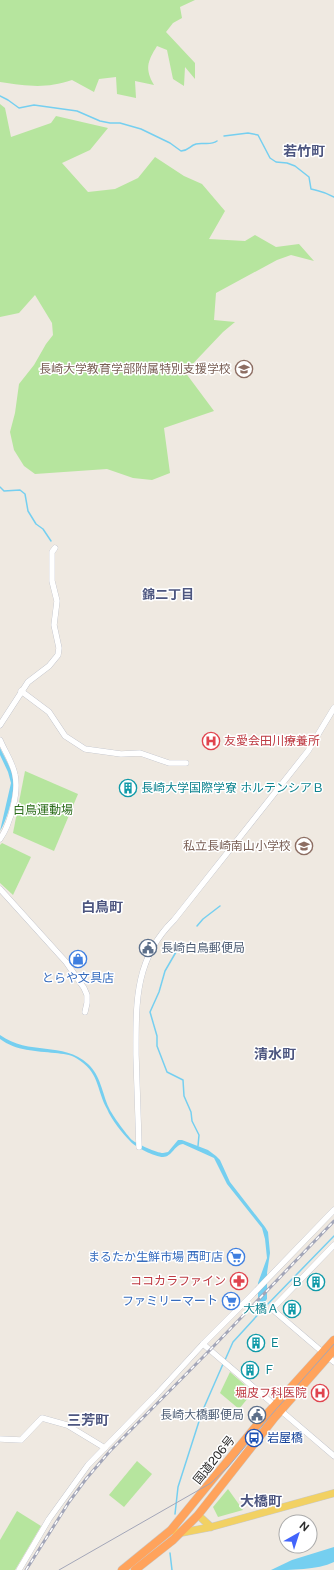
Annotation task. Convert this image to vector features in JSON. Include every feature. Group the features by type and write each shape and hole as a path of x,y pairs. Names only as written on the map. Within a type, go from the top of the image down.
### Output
{"highway":[{"name":"国道206号","path":"328,1357 334,1340"},
{"name":"国道206号","path":"122,1570 171,1530 258,1425 278,1408 334,1350"},
{"name":"国道206号","path":"135,1570 180,1533 198,1515 278,1408"}],"main road":[{"path":"171,1530 180,1533 210,1527 334,1493"},
{"path":"198,1515 210,1527"}],"street":[{"path":"0,725 28,682 49,666 58,655 59,648 54,625 57,601 52,581 52,552 55,548"},
{"path":"21,691 49,712 65,736 85,749 121,754 140,752 170,763 186,763"},
{"path":"139,1147 136,1005 143,969 150,953 162,932 174,920 308,752 334,708"},
{"path":"0,740 13,767 17,786 8,825 0,839"},
{"path":"0,889 66,962 84,988 87,995 85,1012"},
{"path":"19,1570 49,1519 67,1492 88,1465 203,1344 334,1210"},
{"path":"328,1357 272,1309 334,1245"},
{"path":"203,1344 334,1456"},
{"path":"0,1439 21,1440 42,1418 68,1425 105,1448"}],"green space":[{"path":"0,0 195,0 180,7 182,18 173,23 166,32 195,63 195,79 185,67 184,86 173,79 167,50 157,46 148,66 149,74 154,85 135,81 136,98 117,94 116,77 99,79 94,92 72,80 45,86 19,85 0,82"},
{"path":"0,104 5,108 11,137 51,123 56,116 108,128 90,150 62,163 88,192 115,189 138,178 155,157 184,176 202,184 225,211 209,239 245,241 255,235 276,247 299,244 314,261 291,255 277,260 216,293 214,320 235,322 223,332 185,372 214,411 164,428 170,473 152,480 133,478 107,469 35,474 24,466 14,450 10,432 15,413 19,384 34,365 53,335 52,323 35,295 19,313 0,317"},
{"name":"白鳥運動場","path":"25,771 78,794 54,851 13,833"},
{"path":"2,843 31,857 13,895 0,883 0,845"},
{"path":"230,1372 253,1392 239,1409 220,1393"},
{"path":"137,1461 152,1474 124,1507 109,1495"},
{"path":"228,1489 243,1510 218,1517 213,1507"},
{"path":"17,1511 41,1526 15,1570 0,1570 0,1540"}],"water":[{"path":"0,748 11,770 14,783 10,805 0,831 11,783 8,772 0,755"},
{"path":"0,1035 22,1045 68,1053 78,1057 88,1064 99,1079 107,1102 116,1120 132,1140 142,1146 163,1153 168,1152 178,1140 182,1140 208,1150 220,1160 230,1182 268,1232 270,1253 267,1273 267,1299 258,1311 258,1283 267,1258 262,1228 227,1184 214,1158 183,1144 177,1146 169,1155 163,1157 150,1154 141,1149 130,1141 114,1122 103,1102 93,1075 84,1063 69,1055 26,1050 13,1046 0,1039"},
{"path":"334,1547 334,1562 320,1567 271,1570 292,1560 311,1554 318,1554 318,1552"}],"waterway":[{"path":"0,96 19,108 34,105 77,111 100,121 120,123 141,129 170,143 181,151 186,150 196,144 212,143 217,141"},
{"path":"224,136 248,133 258,135 270,158 276,162 287,163 295,166 309,177 311,189 334,197"},
{"path":"0,487 4,491 20,490 25,494 28,511 36,524 43,529 51,541"},
{"path":"197,926 203,919 220,906"},
{"path":"176,952 165,971 159,992 150,1012 157,1036 157,1046 167,1072 183,1080 184,1096 191,1112 192,1121 199,1135 198,1146"},
{"path":"225,1360 233,1342 334,1236"},
{"path":"175,1514 178,1487 202,1412 223,1364"},
{"path":"170,1553 172,1570"}],"tram line":[{"path":"59,1570 211,1483 228,1467 272,1414 334,1344"}],"railway":[{"path":"26,1570 69,1502 110,1451 334,1221"}],"place":[{"name":"長崎大学教育学部附属特別支援学校","path":"244,369"},
{"name":"友愛会田川療養所","path":"211,741"},
{"name":"長崎大学国際学寮 ホルテンシアＢ","path":"128,788"},
{"name":"私立長崎南山小学校","path":"304,846"},
{"name":"長崎白鳥郵便局","path":"148,948"},
{"name":"とらや文具店","path":"78,959"},
{"name":"まるたか生鮮市場 西町店","path":"236,1257"},
{"name":"ココカラファイン","path":"239,1281"},
{"name":"Ｂ","path":"316,1282"},
{"name":"ファミリーマート","path":"231,1301"},
{"name":"大橋Ａ","path":"292,1309"},
{"name":"Ｅ","path":"256,1343"},
{"name":"Ｆ","path":"250,1370"},
{"name":"堀皮フ科医院","path":"320,1393"},
{"name":"長崎大橋郵便局","path":"257,1415"},
{"name":"岩屋橋","path":"254,1438"}],"district":[{"name":"若竹町","path":"304,151"},
{"name":"錦二丁目","path":"168,594"},
{"name":"白鳥町","path":"102,907"},
{"name":"清水町","path":"275,1054"},
{"name":"三芳町","path":"88,1420"},
{"name":"大橋町","path":"261,1501"}]}
